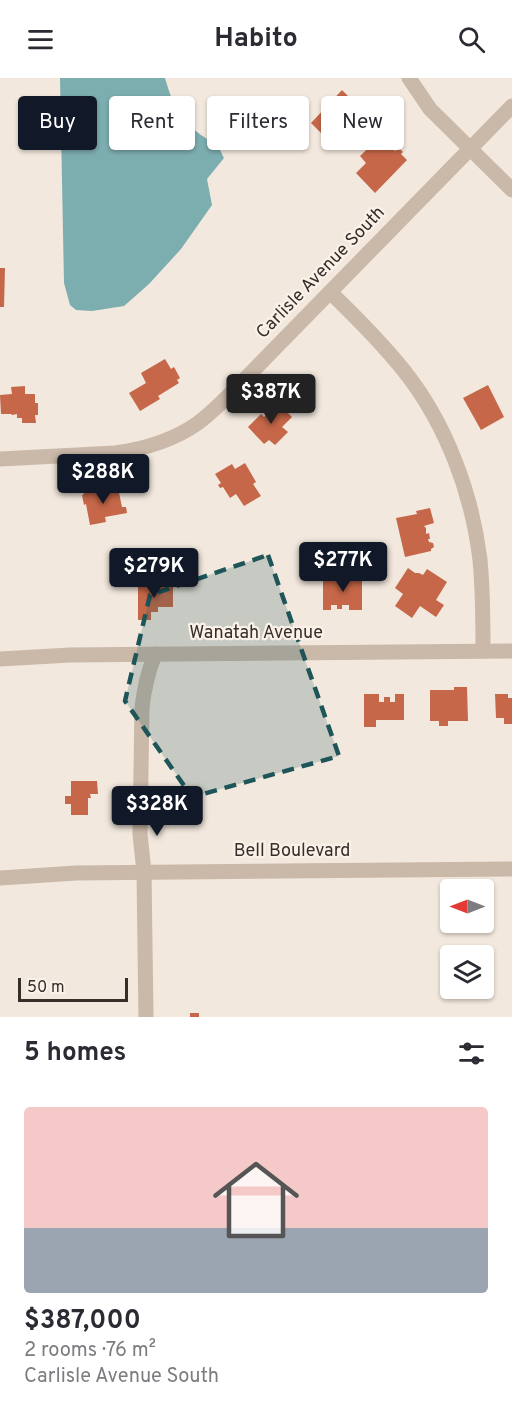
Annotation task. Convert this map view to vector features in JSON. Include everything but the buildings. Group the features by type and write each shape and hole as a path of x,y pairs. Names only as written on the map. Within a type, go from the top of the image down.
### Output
{"street":[{"path":"409,78 430,109 512,190"},
{"name":"Carlisle Avenue South","path":"0,459 131,451 150,446 196,424 330,292 512,106"},
{"path":"330,292 374,335 406,373 440,429 456,465 470,507 480,560 483,651"},
{"name":"Wanatah Avenue","path":"0,659 70,655 512,651"},
{"path":"146,1017 144,872 140,834 142,708 148,671 155,654"},
{"name":"Bell Boulevard","path":"0,878 76,873 512,869"}],"highlighted area":[{"path":"268,555 339,756 192,797 125,701 150,595"}],"water":[{"path":"60,78 165,78 171,96 109,96 109,150 195,150 195,130 207,139 207,150 220,150 224,158 207,179 212,205 181,249 149,284 124,306 92,311 76,310 70,305 64,283 61,150 97,150 97,96 60,96"}]}
